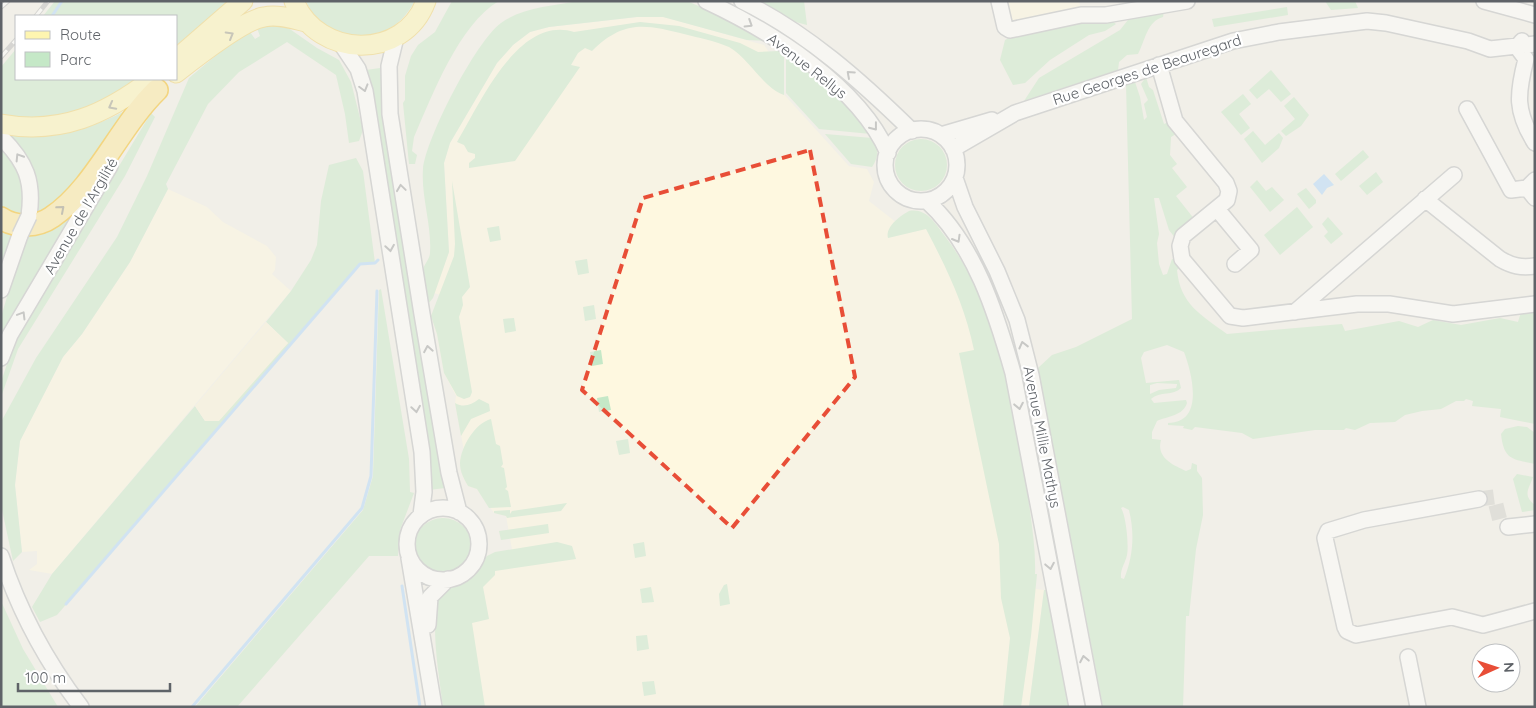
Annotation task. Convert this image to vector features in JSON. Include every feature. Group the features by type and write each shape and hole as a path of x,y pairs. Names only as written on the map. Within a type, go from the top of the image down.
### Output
{"highway":[{"path":"1,218 22,225 38,224 52,217 67,204 95,172 142,105 160,83"}],"main road":[{"path":"178,57 243,1"},
{"path":"294,1 306,22 323,36 342,44 370,46 396,37 412,25 426,1"},
{"path":"178,72 219,41 263,17 280,17 306,22"},
{"path":"1,124 29,128 55,126 80,121 160,83"}],"street":[{"name":"Avenue Rellys","path":"706,1 735,15 778,42 825,76 858,107 879,133 888,153"},
{"name":"Avenue Rellys","path":"742,1 765,12 835,60 912,131"},
{"path":"1000,1 1005,27 1010,30 1081,15 1106,15 1187,1"},
{"path":"1484,1 1529,9"},
{"name":"Rue Georges de Beauregard","path":"953,149 1010,115 1233,41 1367,21 1386,23 1468,41 1490,49 1535,44"},
{"path":"1535,34 1520,42 1517,47 1530,59 1519,88 1519,107 1526,130 1535,143"},
{"name":"Rue Georges de Beauregard","path":"1468,41 1490,42 1535,34"},
{"path":"396,37 390,66 390,114 420,305 450,473 459,512"},
{"path":"342,44 358,69 365,91 422,452 424,492 422,515"},
{"path":"1159,65 1174,121 1226,183 1229,191 1227,200 1183,236 1180,246 1182,259 1230,316 1243,318 1357,304 1389,304 1453,314 1535,304"},
{"name":"Avenue de l'Argilité","path":"1,358 10,334 160,83"},
{"path":"1467,109 1511,190 1532,188"},
{"path":"941,135 1010,115"},
{"path":"927,130 941,135 953,149 957,168 955,178 944,193 927,201 906,198 894,189 886,172 888,153 897,139 912,131 927,130"},
{"path":"1,137 18,154 28,174 32,195 29,216 20,235 1,290"},
{"path":"1295,312 1454,176"},
{"name":"Avenue Millie Mathys","path":"955,178 965,207 997,271 1017,320 1031,375 1094,707"},
{"path":"1425,199 1500,259 1510,265 1535,266"},
{"name":"Avenue Millie Mathys","path":"927,201 950,227 978,275 999,324 1013,373 1077,707"},
{"path":"1217,209 1250,250 1235,264"},
{"path":"1479,499 1364,520 1328,531 1325,538 1345,628 1356,635 1452,617 1484,625 1535,611"},
{"path":"409,557 415,567 425,575 436,579 448,579 459,576 468,569 475,559 478,548 478,540 472,523 459,512 447,508 433,509 413,523 408,534 407,545 409,557 428,661 434,707"},
{"path":"1508,527 1535,524"},
{"path":"1,556 21,608 42,650 81,707"},
{"path":"428,661 428,607 430,597 448,579"},
{"path":"1408,656 1418,707"}],"highlighted area":[{"path":"810,150 855,377 732,528 582,390 643,198"}],"shaded area":[{"path":"1006,1 1079,1 1081,10 1012,26"},
{"path":"637,17 664,17 764,45 772,56 780,90 849,166 867,169 874,182 869,201 906,230 931,225 960,260 1036,589 1044,590 1029,707 484,707 471,622 482,587 494,571 514,561 506,516 494,513 477,489 468,486 463,477 460,460 464,451 455,403 456,396 444,373 437,334 431,316 440,295 434,293 449,252 444,163 450,143 497,63 513,45 530,32 549,27"},
{"path":"168,189 207,207 223,222 267,246 276,257 275,270 272,274 291,291 52,574 29,570 37,564 37,551 22,552 15,485 20,441 63,357 82,334 130,262"}],"green space":[{"path":"55,1 230,1 178,48 178,15 44,15"},
{"path":"306,1 415,1 405,16 392,27 369,35 356,35 343,33 321,21 312,12"},
{"path":"452,1 499,1 471,26 448,62 414,137 412,151 417,155 415,164 409,164 403,103 405,100 405,76 411,56 418,45 435,32"},
{"path":"578,1 687,1 719,15 768,41 747,40 663,17 637,17 549,27 530,32 513,45 497,63 450,143 444,163 449,252 433,298 428,304 423,274 430,255 430,242 423,169 426,155 442,114 466,69 491,33 501,23 528,10"},
{"path":"758,1 804,1 807,25 792,21"},
{"path":"1325,1 1355,1 1358,8 1331,10"},
{"path":"1287,7 1288,15 1214,27 1212,19"},
{"path":"1164,11 1163,17 1150,27 1138,54 1127,55 1119,62 1118,70 1024,101 1039,78 1120,30 1128,20 1140,13"},
{"path":"1109,19 1116,24 1105,31 1089,35 1050,60 1025,83 1013,85 1000,60 1005,40 1029,30 1056,23"},
{"path":"640,22 679,26 740,43 758,52 779,51 784,54 784,95 769,86 743,58 729,47 658,28 635,27 624,29 603,41 592,51 585,48 578,53 571,65 580,67 515,161 469,168 469,163 475,158 475,154 468,152 464,145 457,142 489,86 518,49 535,37 554,30 574,32"},
{"path":"263,25 284,25 317,48 339,60 351,82 363,130 359,141 349,143 345,114 336,75 287,42 239,72 208,104 166,184 168,189 130,262 82,334 63,357 20,441 15,485 22,552 13,561 1,505 1,422 36,358 117,237 147,176 189,78 232,42 250,32 255,39 260,36 257,28"},
{"path":"15,50 15,80 141,80 103,106 40,121 1,116 1,67"},
{"path":"786,56 840,97 871,134 819,129 786,93"},
{"path":"380,68 445,488 429,490 366,70"},
{"path":"1271,70 1291,94 1281,102 1269,89 1257,99 1249,90"},
{"path":"1146,77 1149,87 1153,90 1164,124 1169,122 1176,134 1171,137 1170,155 1177,164 1172,168 1187,187 1176,196 1195,220 1176,239 1169,230 1159,198 1154,198 1159,234 1157,243 1159,264 1163,275 1167,274 1172,259 1177,260 1181,266 1177,270 1179,282 1187,300 1193,308 1227,334 1342,324 1345,331 1399,321 1418,327 1433,320 1461,325 1500,318 1518,322 1522,309 1535,308 1535,424 1500,417 1501,409 1472,406 1473,401 1466,399 1464,401 1456,401 1441,409 1405,415 1395,422 1370,423 1355,430 1346,428 1344,430 1315,430 1253,439 1242,433 1195,427 1192,430 1183,428 1184,426 1168,425 1168,423 1180,421 1187,415 1191,406 1192,384 1184,352 1167,345 1144,352 1141,358 1146,383 1179,380 1181,388 1174,392 1158,395 1151,399 1154,403 1186,400 1187,403 1179,413 1157,421 1152,432 1152,439 1161,440 1161,451 1166,460 1186,471 1191,469 1192,463 1197,465 1197,471 1202,478 1203,515 1196,549 1189,616 1186,616 1183,707 1103,707 1038,368 1052,355 1076,347 1132,319 1126,84 1135,82 1144,120 1147,117 1144,104 1148,100 1141,84","holes":["1157,383 1177,384 1177,385 1176,388 1159,390 1150,394 1150,385","1121,508 1129,510 1132,537 1131,554 1124,579 1121,578 1121,575 1128,545 1126,524"]},
{"path":"1243,94 1251,104 1239,114 1250,128 1241,135 1221,112"},
{"path":"1294,97 1309,115 1301,126 1286,136 1281,131 1295,119 1284,106"},
{"path":"128,109 97,163 37,219 37,194 33,172 23,152 6,134 54,132 84,127 113,117"},
{"path":"151,113 155,117 125,176 18,349 1,397 1,382 16,337"},
{"path":"1253,131 1265,145 1279,133 1283,138 1279,148 1262,163 1244,139"},
{"path":"825,134 872,138 877,152 872,167 851,164"},
{"path":"921,139 935,143 943,151 947,165 943,179 935,187 921,191 907,187 899,179 895,165 899,151 907,143"},
{"path":"1,144 25,178 25,216 1,213"},
{"path":"1363,150 1369,157 1341,181 1335,174"},
{"path":"356,158 363,171 375,263 360,265 57,615 40,622 32,607 52,574 195,406 205,421 288,343 266,322 291,291 311,260 317,245 321,201 329,165"},
{"path":"1376,172 1383,182 1367,195 1359,186"},
{"path":"95,179 1,347 1,317 18,260 32,229"},
{"path":"1257,180 1266,191 1272,187 1284,200 1270,212 1250,187"},
{"path":"452,181 470,287 462,297 463,305 459,317 472,392 470,397 464,399 457,396 444,373 437,334 431,316 454,256"},
{"path":"1306,188 1316,200 1316,203 1309,209 1297,194"},
{"path":"1297,207 1313,227 1280,255 1264,235"},
{"path":"909,211 920,212 929,217 937,225 963,263 979,294 992,326 1011,392 1023,461 1033,534 1035,574 1037,574 1021,707 1003,707 1010,638 1001,598 999,544 959,353 974,350 966,318 926,229 888,238 891,226"},
{"path":"1328,217 1343,234 1331,244 1324,236 1328,232 1322,224"},
{"path":"1,225 17,232 1,278"},
{"path":"499,226 501,240 490,242 487,228"},
{"path":"587,259 589,273 578,275 575,261"},
{"path":"381,289 409,459 410,492 414,493 400,530 398,556 369,556 237,707 195,707 363,510 373,476 379,290"},
{"path":"594,305 596,319 585,321 583,307"},
{"path":"514,318 516,331 505,333 503,319"},
{"path":"601,350 603,364 592,366 590,352"},
{"path":"608,396 611,410 599,412 597,398"},
{"path":"479,399 489,404 490,411 471,419 461,436 455,403 467,405"},
{"path":"491,419 496,444 500,446 503,464 501,467 504,468 507,487 505,489 508,491 511,507 489,508 477,489 468,486 461,469 461,457 470,436 480,425"},
{"path":"1518,426 1527,427 1535,433 1535,464 1510,457 1504,449 1501,434 1505,429"},
{"path":"628,439 630,453 619,455 616,441"},
{"path":"1517,474 1533,477 1528,488 1528,495 1535,505 1535,510 1522,512 1513,479"},
{"path":"567,503 561,511 507,518 506,516 494,513 494,511 510,510 510,514 512,511"},
{"path":"443,518 459,523 467,531 472,547 467,563 459,571 443,576 427,571 419,563 414,547 419,531 427,523"},
{"path":"548,524 549,533 501,540 499,531"},
{"path":"557,542 572,546 576,559 495,571 495,575 483,587 489,619 472,623 485,707 443,707 435,635 438,592 469,579 487,556 495,552"},
{"path":"644,542 646,556 635,558 633,544"},
{"path":"727,584 730,604 720,606 719,594 724,585"},
{"path":"651,587 654,602 642,603 640,589"},
{"path":"1044,590 1047,590 1069,707 1029,707"},
{"path":"1,601 23,649 58,707 1,707"},
{"path":"647,635 649,649 637,651 636,636"},
{"path":"654,681 656,694 644,696 642,682"}],"sand":[{"path":"266,322 288,343 219,421 205,421 195,406"}],"water":[{"path":"1324,174 1334,185 1327,188 1322,195 1313,184"}],"waterway":[{"path":"53,15 62,1"},
{"path":"66,604 360,264 375,263 378,260"},
{"path":"192,707 362,508 371,476 377,291"},
{"path":"402,586 420,707"}],"tunnel":[{"path":"1479,499 1494,497 1501,525 1508,527"}],"railway":[{"path":"1,7 8,1"},
{"path":"37,15 48,1"},
{"path":"1,57 15,41"}]}
